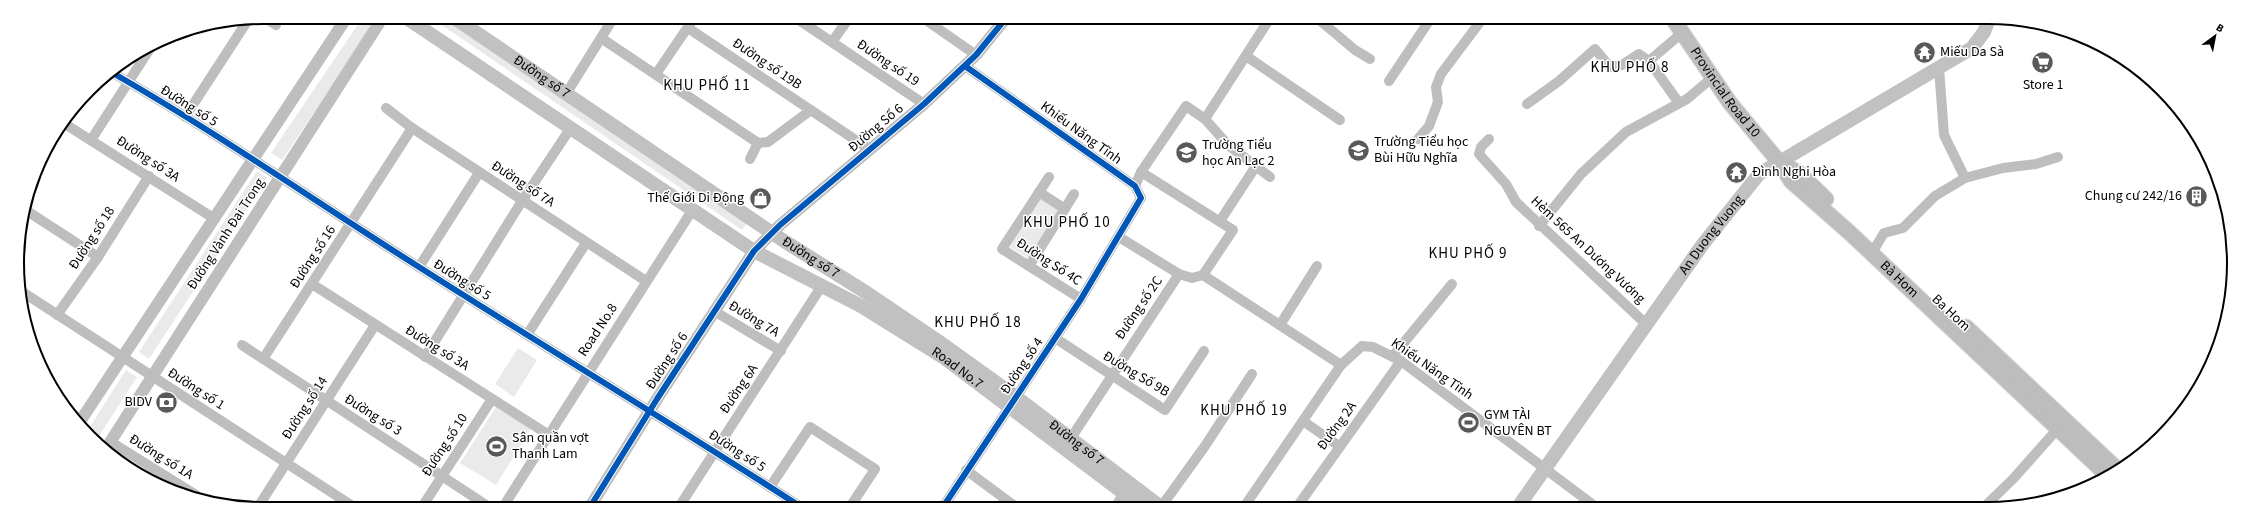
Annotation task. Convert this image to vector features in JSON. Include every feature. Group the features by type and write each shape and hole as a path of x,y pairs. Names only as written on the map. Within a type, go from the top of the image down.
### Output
{"main road":[{"name":"Đường số 7","path":"415,24 754,251 821,287"},
{"name":"Đường số 7","path":"464,24 772,233 880,301 1013,402 1071,438 1126,490 1151,502"},
{"name":"Provincial Road 10","path":"1677,24 1730,103 1780,163"},
{"name":"An Duong Vuong","path":"1522,502 1703,244 1759,174 1780,163 1972,48 1984,32 1987,24"},
{"name":"Ba Hom","path":"1780,163 1799,173 1875,250 2062,424 2114,466"},
{"name":"Road No.7","path":"821,287 861,306 1013,402 1126,490 1137,502"},
{"path":"2062,424 2104,472"}],"street":[{"name":"Đường Vành Đai Trong","path":"81,419 215,219 342,24"},
{"name":"Đường Vành Đai Trong","path":"109,444 379,24"},
{"path":"566,94 610,24"},
{"path":"656,74 690,24"},
{"name":"Đường số 19","path":"805,24 924,104"},
{"path":"832,42 845,24"},
{"path":"933,24 976,55"},
{"name":"Đường Số 6","path":"754,251 772,233 869,149 924,104 976,55 1001,24"},
{"path":"1205,119 1266,24"},
{"path":"1324,24 1356,50 1370,59"},
{"path":"1389,81 1427,24"},
{"path":"1418,139 1429,126 1438,102 1436,87 1441,74 1478,24"},
{"path":"184,117 245,25"},
{"name":"Đường số 19B","path":"688,28 869,149"},
{"path":"1649,61 1683,32"},
{"path":"601,38 758,143 768,142 811,110"},
{"path":"1526,104 1558,81 1595,49 1610,67 1622,65 1639,54 1649,61 1679,103"},
{"path":"92,140 146,54"},
{"path":"1246,56 1340,120"},
{"name":"Khiếu Năng Tĩnh","path":"965,66 1135,186"},
{"path":"1939,68 1944,135 1966,178"},
{"name":"Đường số 5","path":"116,75 464,296 650,410 793,502"},
{"path":"1539,226 1581,174 1626,132 1687,99 1713,76"},
{"path":"1140,172 1233,230 1203,275 1192,278 1179,274 1119,237 1141,198 1135,186 1140,172 1186,106 1205,119 1228,145 1270,177"},
{"name":"Đường số 7A","path":"386,108 412,128 479,173 646,282"},
{"name":"Đường số 3A","path":"67,125 215,219"},
{"name":"Đường số 16","path":"263,359 412,128"},
{"path":"425,357 522,201 570,128"},
{"name":"Hẻm 565 An Dương Vương","path":"1489,139 1481,147 1479,154 1506,184 1516,202 1539,226 1646,324"},
{"path":"750,159 758,143"},
{"path":"1875,250 1884,234 1903,228 1935,196 1966,178 2003,168 2036,164 2058,157"},
{"path":"1220,221 1256,166"},
{"path":"419,267 479,173"},
{"name":"Đường số 18","path":"57,315 98,257 149,176"},
{"name":"Đường Số 4C","path":"1049,177 1002,249 1081,299"},
{"path":"1039,192 1065,209"},
{"name":"Đường Số 4C","path":"1029,266 1074,194"},
{"name":"Road No.8","path":"506,502 693,209"},
{"path":"30,213 98,257"},
{"name":"Đường số 4","path":"946,502 1081,299 1119,237"},
{"path":"527,335 586,243"},
{"name":"Đường số 6","path":"593,502 650,410 754,251"},
{"path":"1280,325 1317,266"},
{"name":"Đường số 2C","path":"1071,438 1179,274"},
{"path":"1203,275 1341,366 1247,502"},
{"name":"Đường số 3A","path":"312,284 549,435"},
{"name":"Đường 2A","path":"1301,502 1340,446 1397,358 1452,284"},
{"name":"Đường 6A","path":"682,502 821,287"},
{"name":"Đường số 1","path":"26,295 346,502"},
{"name":"Đường 7A","path":"714,311 781,351"},
{"name":"Đường số 14","path":"261,502 375,325"},
{"name":"Đường Số 9B","path":"1055,338 1165,410 1204,351"},
{"name":"Đường số 3","path":"242,345 326,402 482,502"},
{"name":"Khiếu Năng Tĩnh","path":"1341,366 1362,346 1373,347 1397,358 1589,502"},
{"path":"1165,502 1205,446 1252,374"},
{"name":"Đường số 10","path":"425,502 441,475 492,399"},
{"path":"1303,421 1340,446"},
{"path":"1989,502 2013,479 2062,424"},
{"path":"770,487 810,427 876,469 853,502"},
{"name":"Đường số 1A","path":"109,444 185,489"},
{"path":"966,470 1009,502"},
{"path":"1118,502 1126,490"}],"shaded area":[{"path":"358,24 374,24 282,160 271,153"},
{"path":"440,24 457,24 747,223 742,230"},
{"path":"257,171 267,178 149,359 139,352"},
{"path":"1040,198 1059,210 1029,259 1010,247"},
{"path":"518,348 537,360 514,397 495,384"},
{"path":"126,370 137,377 99,437 90,428"},
{"name":"Sân quần vợt Thanh Lam","path":"496,407 531,429 496,485 460,463"}],"cycle path":[{"path":"593,502 657,399 754,251 780,225 924,104 976,55 1001,24"},
{"path":"946,502 1081,299 1141,198 1135,186 965,66"},
{"path":"116,75 189,119 419,267 793,502"}],"place":[{"name":"Miếu Da Sà","path":"1925,52"},
{"name":"Store 1","path":"2043,63"},
{"name":"Trường Tiểu học Bùi Hữu Nghĩa","path":"1358,150"},
{"name":"Trường Tiểu học An Lạc 2","path":"1187,153"},
{"name":"Đình Nghi Hòa","path":"1737,172"},
{"name":"Chung cư 242/16","path":"2197,196"},
{"name":"Thế Giới Di Động","path":"760,198"},
{"name":"BIDV","path":"167,402"},
{"name":"GYM TÀI NGUYÊN BT","path":"1469,423"},
{"name":"Sân quần vợt Thanh Lam","path":"496,446"}],"district":[{"name":"KHU PHỐ 8","path":"1630,67"},
{"name":"KHU PHỐ 11","path":"707,85"},
{"name":"KHU PHỐ 10","path":"1067,222"},
{"name":"KHU PHỐ 9","path":"1468,253"},
{"name":"KHU PHỐ 18","path":"978,322"},
{"name":"KHU PHỐ 19","path":"1244,410"}]}
